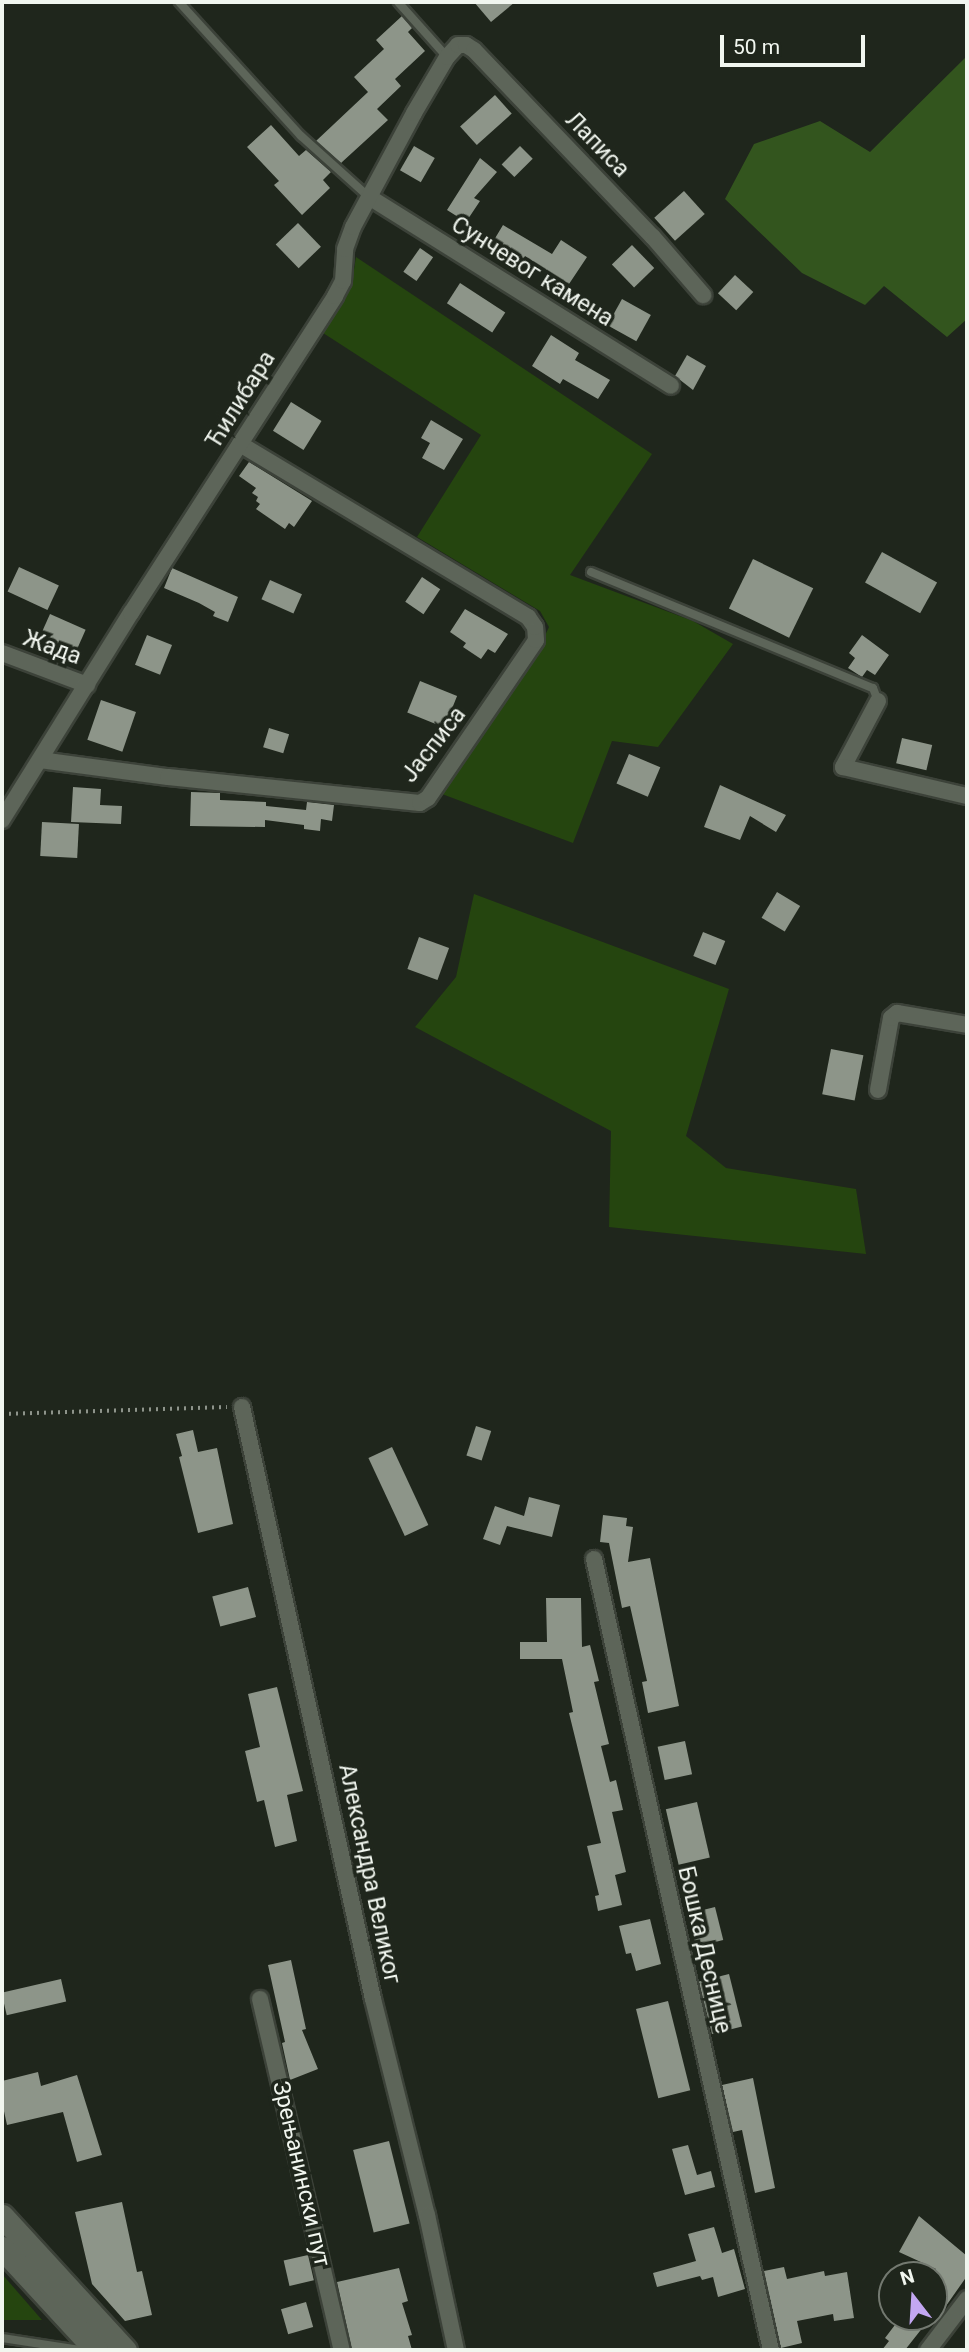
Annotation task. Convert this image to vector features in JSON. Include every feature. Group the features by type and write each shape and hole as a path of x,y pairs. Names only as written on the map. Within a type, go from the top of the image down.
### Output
{"main road":[{"path":"2,2216 125,2350"},
{"path":"2,2248 96,2350"}],"street":[{"name":"Лаписа","path":"449,54 462,44 474,50 653,237 703,295"},
{"name":"Ћилибара","path":"40,760 340,287 345,249 369,197 449,54"},
{"name":"Сунчевог камена","path":"369,197 671,386"},
{"name":"Јасписа","path":"40,760 210,782 420,803 428,798 536,640 536,627 528,617 240,444"},
{"name":"Жада","path":"2,653 87,685"},
{"path":"878,701 843,767 967,796"},
{"path":"2,820 40,760"},
{"path":"877,1090 891,1018 897,1013 967,1025"},
{"name":"Александра Великог","path":"242,1407 373,1999 428,2215 456,2350"},
{"name":"Бошка Деснице","path":"594,1559 771,2350"},
{"name":"Зрењанински пут","path":"260,1998 342,2350"},
{"path":"928,2350 967,2299"}],"lane":[{"path":"179,2 301,136 369,197"},
{"path":"398,2 449,54"},
{"path":"591,572 873,688 878,701"},
{"path":"2,2338 80,2350"}],"path":[{"path":"2,1413 242,1407"}],"green space":[{"path":"967,56 967,319 947,337 884,286 865,305 802,273 725,199 754,144 820,121 870,152"},
{"path":"356,257 652,454 570,575 693,621 733,644 658,747 612,741 573,843 442,794 536,655 549,627 540,611 417,537 481,435 320,331 353,276"},
{"path":"474,894 729,989 686,1136 726,1168 856,1189 866,1254 609,1227 611,1131 415,1027 456,977"},
{"path":"2,2274 42,2320 2,2320"}],"building":[{"path":"474,2 515,2 491,22"},
{"path":"402,16 412,28 408,32 425,51 395,79 401,86 377,109 388,120 341,163 316,141 368,92 354,77 384,49 376,40"},
{"path":"495,95 512,114 477,145 460,126"},
{"path":"271,125 299,156 306,150 331,172 323,180 330,188 302,215 274,185 279,181 247,147"},
{"path":"414,146 435,158 421,182 400,170"},
{"path":"520,146 533,159 514,177 502,164"},
{"path":"480,158 497,172 474,198 480,201 466,222 447,210"},
{"path":"684,191 705,214 675,241 654,218"},
{"path":"298,223 321,247 299,268 276,245"},
{"path":"503,225 552,254 561,240 587,257 569,284 525,256 521,263 491,245"},
{"path":"632,245 654,268 634,287 612,264"},
{"path":"420,248 433,257 416,281 403,272"},
{"path":"735,275 753,292 736,310 718,293"},
{"path":"460,283 505,312 492,333 447,303"},
{"path":"622,299 651,315 636,341 607,325"},
{"path":"551,335 579,353 575,360 610,380 598,399 563,379 560,384 532,366"},
{"path":"687,355 706,366 693,390 675,376"},
{"path":"291,402 322,421 304,450 273,431"},
{"path":"431,420 463,439 444,470 422,458 430,443 421,438"},
{"path":"249,462 312,501 294,527 289,523 285,529 256,509 260,504 256,501 258,497 252,493 256,488 239,476"},
{"path":"882,552 937,583 920,613 865,583"},
{"path":"753,559 813,588 789,638 729,608"},
{"path":"19,567 59,586 47,610 8,591"},
{"path":"172,568 238,597 228,622 213,616 215,612 199,603 164,588"},
{"path":"422,577 440,589 423,614 405,602"},
{"path":"270,580 302,594 293,613 261,599"},
{"path":"465,609 508,634 495,653 488,649 481,659 463,647 466,643 450,632"},
{"path":"50,614 86,630 72,661 36,645"},
{"path":"147,635 172,645 160,675 135,665"},
{"path":"862,635 889,655 875,675 867,670 862,677 848,668 855,658 849,653"},
{"path":"420,681 457,696 444,728 407,713"},
{"path":"101,700 136,712 122,752 87,740"},
{"path":"269,728 289,734 283,753 263,747"},
{"path":"902,738 932,745 926,770 896,763"},
{"path":"629,754 660,767 648,797 616,783"},
{"path":"720,785 786,815 776,832 750,816 740,840 704,827"},
{"path":"73,787 101,789 100,805 122,806 121,824 71,822"},
{"path":"191,792 220,793 220,800 266,802 266,806 306,810 307,802 334,805 332,821 321,819 320,831 304,829 304,825 265,820 265,827 190,826"},
{"path":"42,822 79,824 77,858 40,856"},
{"path":"777,892 800,906 785,932 762,918"},
{"path":"703,932 725,941 716,965 693,956"},
{"path":"419,937 449,948 437,980 407,969"},
{"path":"831,1049 863,1055 855,1100 822,1094"},
{"path":"476,1426 491,1431 482,1460 466,1455"},
{"path":"193,1430 198,1452 217,1448 233,1524 198,1533 176,1434"},
{"path":"392,1447 428,1525 405,1536 368,1458"},
{"path":"529,1497 560,1505 552,1537 507,1526 500,1545 483,1539 495,1506 524,1516"},
{"path":"603,1515 627,1518 626,1526 633,1527 628,1562 650,1558 679,1706 648,1713 642,1682 647,1681 630,1606 622,1608 609,1543 600,1542"},
{"path":"248,1587 256,1617 220,1627 212,1597"},
{"path":"546,1598 581,1598 582,1647 590,1645 599,1681 594,1682 609,1744 601,1746 610,1782 616,1780 623,1810 612,1812 626,1872 615,1875 622,1905 598,1911 595,1896 599,1895 587,1846 601,1843 569,1713 573,1712 562,1659 520,1659 520,1642 547,1642"},
{"path":"277,1687 303,1791 287,1795 297,1841 275,1847 264,1800 257,1802 245,1751 260,1747 248,1694"},
{"path":"685,1741 692,1774 665,1780 658,1747"},
{"path":"697,1802 710,1858 679,1865 666,1809"},
{"path":"715,1907 723,1940 696,1947 688,1914"},
{"path":"650,1919 661,1964 636,1971 631,1953 626,1954 619,1926"},
{"path":"291,1960 306,2029 302,2030 318,2069 290,2080 282,2043 285,2042 268,1965"},
{"path":"729,1974 742,2026 712,2034 699,1981"},
{"path":"61,1979 66,2001 7,2015 2,1993"},
{"path":"668,2001 690,2090 658,2098 636,2009"},
{"path":"38,2072 41,2086 77,2075 102,2155 77,2162 63,2112 7,2125 2,2102 2,2081"},
{"path":"753,2078 775,2188 755,2193 742,2130 733,2132 722,2085"},
{"path":"389,2141 410,2223 374,2232 353,2150"},
{"path":"688,2145 697,2175 711,2171 715,2187 685,2195 672,2149"},
{"path":"122,2202 137,2272 142,2271 152,2315 125,2321 92,2284 75,2212"},
{"path":"919,2216 967,2256 967,2276 948,2303 948,2261 919,2261 899,2252"},
{"path":"714,2227 722,2253 734,2249 745,2289 718,2297 713,2277 702,2280 700,2276 657,2287 653,2273 696,2261 688,2234"},
{"path":"308,2255 314,2280 289,2286 284,2261"},
{"path":"784,2267 787,2279 824,2271 825,2276 847,2272 854,2318 834,2321 833,2314 797,2321 802,2343 781,2348 764,2271"},
{"path":"399,2268 408,2301 402,2303 412,2335 408,2336 412,2350 352,2350 337,2282"},
{"path":"306,2302 313,2327 288,2334 281,2309"},
{"path":"890,2331 920,2331 905,2350 882,2350 889,2341 885,2338"}]}
